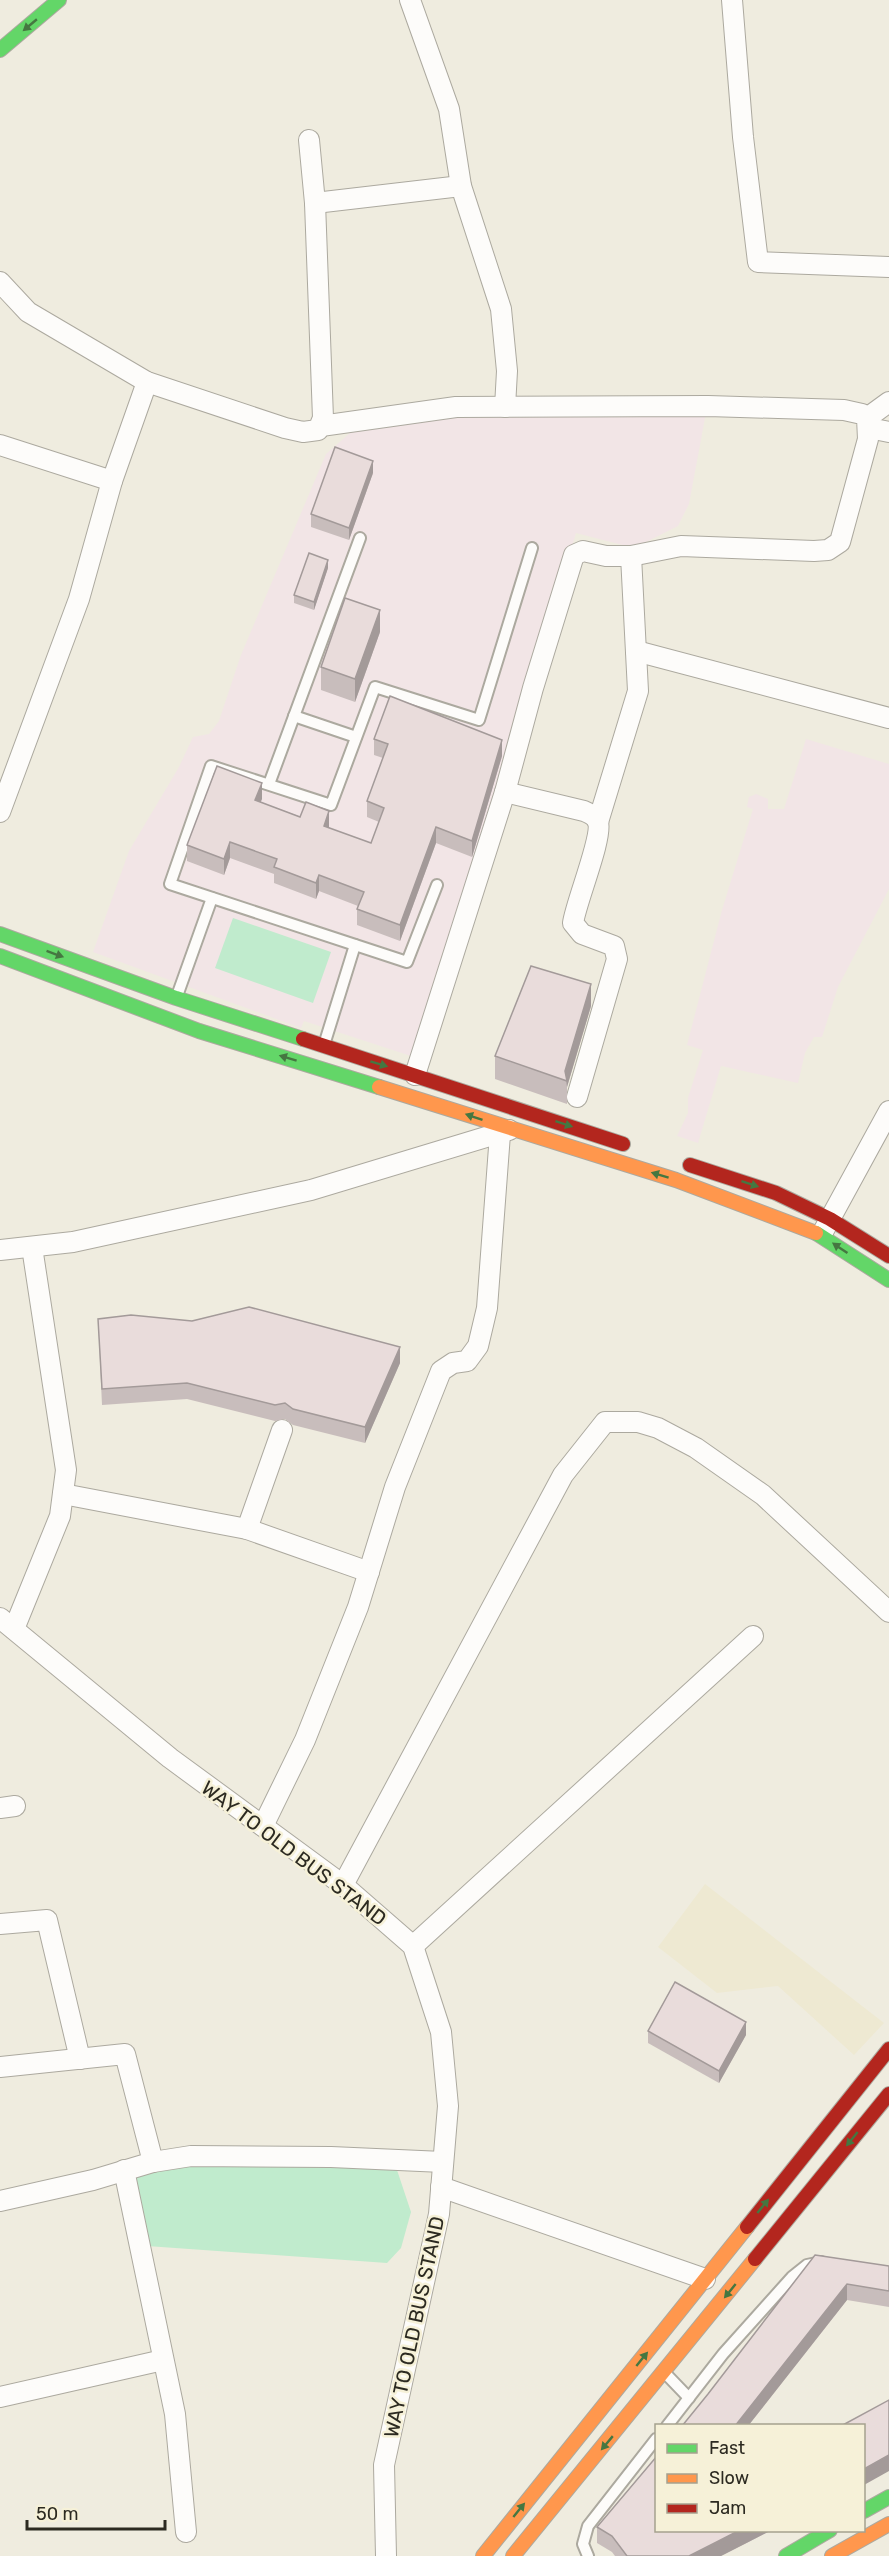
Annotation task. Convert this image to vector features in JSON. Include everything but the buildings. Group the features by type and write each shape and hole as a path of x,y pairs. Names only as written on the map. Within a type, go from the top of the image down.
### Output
{"main road":[{"path":"0,50 59,0"},
{"path":"0,934 176,998 635,1148"},
{"path":"0,956 169,1017 199,1031 506,1132 676,1180 826,1227 889,1256"},
{"path":"679,1162 776,1193 826,1227 889,1280"},
{"path":"483,2556 889,2049"},
{"path":"513,2556 665,2373 889,2094"},
{"path":"865,2510 889,2497"},
{"path":"832,2556 889,2524"},
{"path":"786,2556 803,2552 828,2532"}],"street":[{"path":"410,0 449,109 461,186 501,309 507,371 505,407"},
{"path":"732,0 743,137 758,262 889,267"},
{"path":"309,140 315,203 321,426"},
{"path":"315,203 461,186"},
{"path":"0,282 28,312 147,382 285,428 311,432 318,430 321,426 456,407 708,406 844,410 862,414 868,423 889,432"},
{"path":"0,812 79,599 112,482 147,382"},
{"path":"415,1075 505,792 570,562 574,555 583,551 606,556 631,556 681,546 814,551 835,548 840,542 868,423 889,402"},
{"path":"0,445 112,482"},
{"path":"577,1097 618,959 614,946 582,934 573,923 596,841 598,822 638,691 631,556"},
{"path":"636,651 889,718"},
{"path":"505,792 584,811 594,815 598,822"},
{"path":"826,1227 889,1112"},
{"path":"0,1250 73,1242 311,1190 506,1132 487,1308 478,1346 467,1360 453,1363 441,1371 395,1487 358,1607 304,1740 263,1826"},
{"path":"7,1624 57,1525 66,1470 32,1247"},
{"path":"343,1885 563,1475 605,1422 638,1422 658,1428 696,1448 763,1495 889,1612"},
{"path":"247,1529 282,1430"},
{"path":"63,1494 247,1529 369,1572"},
{"name":"WAY TO OLD BUS STAND","path":"7,1624 170,1758 343,1885 413,1946 441,2032 448,2106 439,2214 421,2306 384,2465 386,2556"},
{"path":"413,1946 753,1636"},
{"path":"0,1924 47,1920 80,2059"},
{"path":"0,2067 125,2054 153,2162"},
{"path":"0,2201 153,2162 191,2156 256,2155 443,2162"},
{"path":"124,2170 175,2414 186,2532"},
{"path":"441,2187 705,2279"},
{"path":"0,2397 163,2360"}],"lane":[{"path":"269,784 360,538"},
{"path":"437,885 407,962 170,884 211,766 331,805 375,687 479,720 532,548"},
{"path":"294,716 356,737"},
{"path":"169,1017 212,898"},
{"path":"323,1047 355,945"},
{"path":"669,2424 792,2277 807,2265 837,2261"},
{"path":"665,2373 689,2398"},
{"path":"588,2556 583,2544 588,2526 655,2442"}],"shaded area":[{"path":"707,407 689,504 678,526 634,548 576,533 420,1059 304,1021 301,1028 93,952 129,851 179,767 193,737 209,734 219,721 241,655 326,454 358,426 433,410"},
{"path":"806,739 889,764 889,889 838,987 822,1037 814,1037 805,1053 798,1083 721,1066 698,1143 677,1136 688,1113 688,1098 703,1050 687,1045 722,910 753,809 747,807 749,797 756,794 768,799 768,809 784,809"},
{"path":"705,1884 884,2023 854,2055 778,1986 717,1993 658,1947"}],"green space":[{"path":"233,918 331,952 313,1003 215,968"},
{"path":"153,2162 396,2167 411,2212 401,2248 387,2263 147,2246 135,2174"}],"traffic: fast":[{"path":"0,50 59,0"},
{"path":"0,934 176,998 303,1039"},
{"path":"0,956 199,1031 379,1087"},
{"path":"816,1233 889,1280"},
{"path":"865,2510 889,2497"},
{"path":"786,2556 827,2532"}],"traffic: slow":[{"path":"379,1087 676,1180 816,1233"},
{"path":"483,2556 747,2227"},
{"path":"513,2556 755,2259"},
{"path":"832,2556 889,2524"}],"traffic: jam":[{"path":"303,1039 623,1144"},
{"path":"690,1165 776,1193 830,1219 889,1256"},
{"path":"747,2227 889,2049"},
{"path":"755,2259 889,2094"}]}
